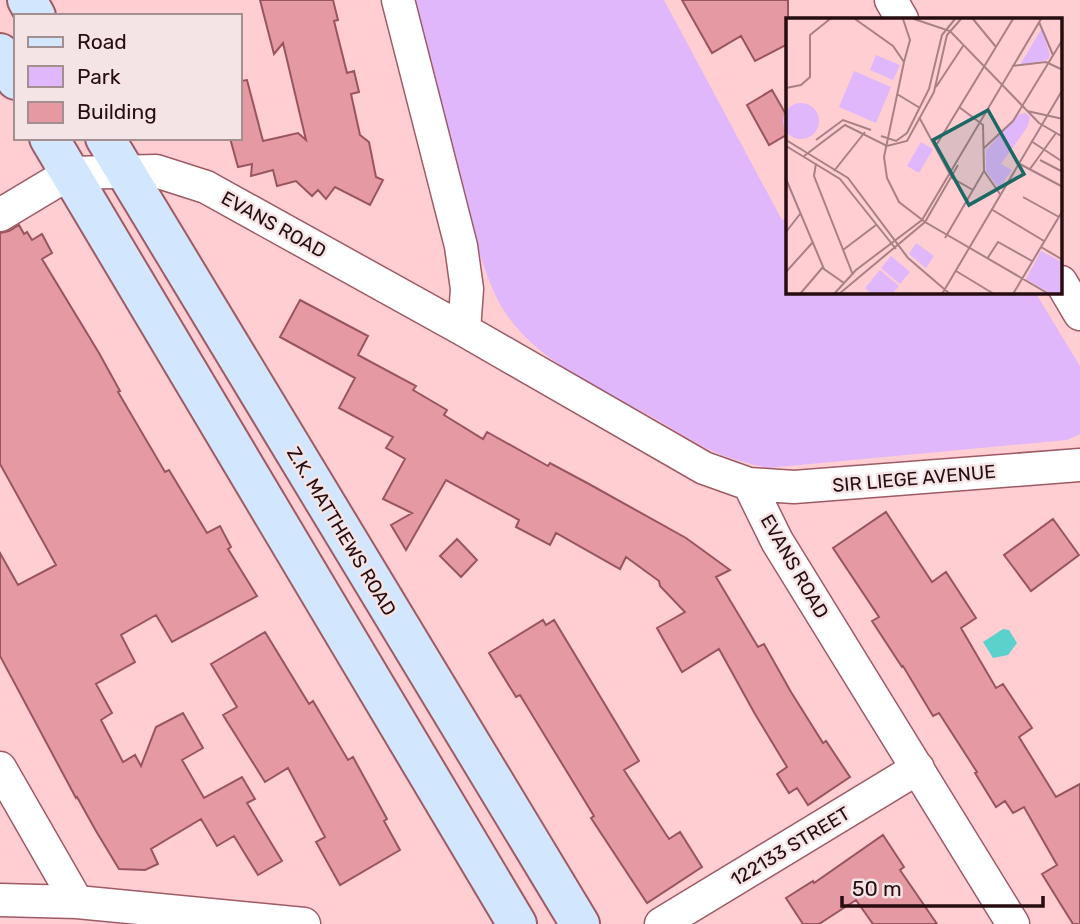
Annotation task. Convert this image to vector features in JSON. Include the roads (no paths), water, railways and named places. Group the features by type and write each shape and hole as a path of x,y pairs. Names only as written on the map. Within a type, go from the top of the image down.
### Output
{"street":[{"path":"398,0 461,246 467,289 464,330"},
{"path":"891,0 901,18"},
{"path":"0,53 14,77"},
{"path":"50,140 517,924"},
{"name":"Z.K. MATTHEWS ROAD","path":"106,140 579,924"},
{"name":"EVANS ROAD","path":"70,173 156,171 206,187 464,330 704,468 749,484 777,541 1013,924"},
{"path":"0,215 70,173"},
{"path":"1062,284 1080,314"},
{"name":"SIR LIEGE AVENUE","path":"749,484 793,487 1080,465"},
{"path":"379,692 423,666"},
{"path":"0,768 77,902"},
{"name":"122133 STREET","path":"661,924 918,768"},
{"path":"0,900 77,902 304,924"}],"water":[{"path":"1003,629 1009,630 1017,643 1008,655 993,658 983,642"}]}
